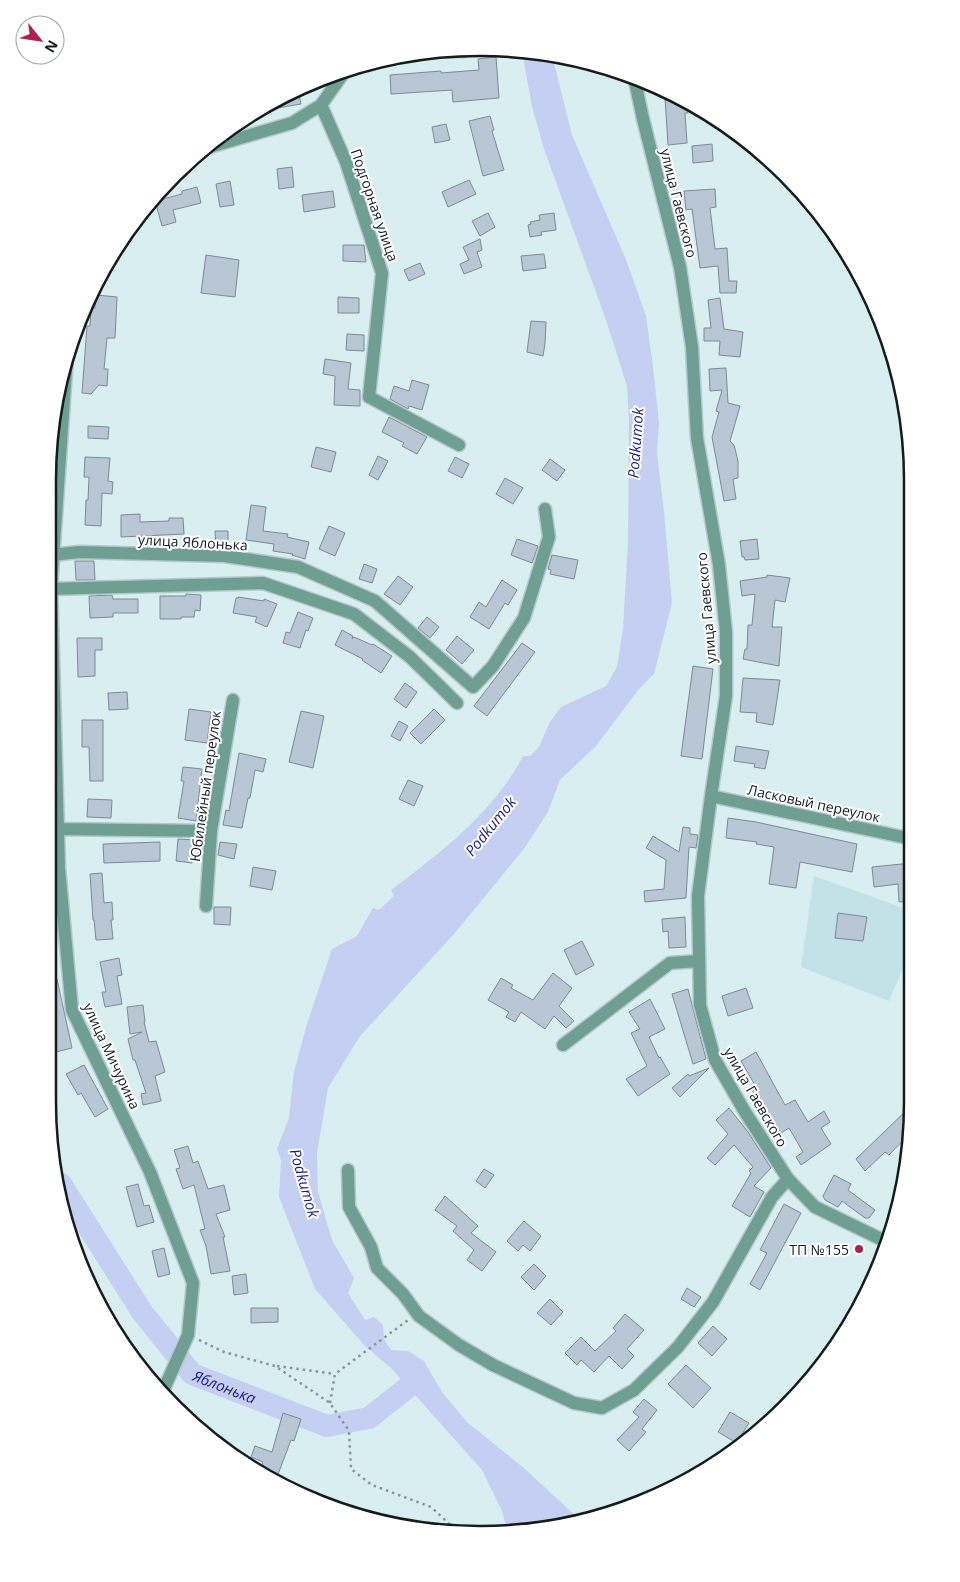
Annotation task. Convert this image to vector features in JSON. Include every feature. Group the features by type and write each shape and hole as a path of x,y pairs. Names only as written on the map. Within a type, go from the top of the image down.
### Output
{"street":[{"path":"224,143 292,122 321,105 339,81"},
{"name":"улица Гаевского","path":"636,87 680,267 692,347 697,438 719,565 726,632 726,696 710,796 698,896 700,1005 715,1060 745,1112 788,1179 815,1207 881,1239"},
{"name":"Подгорная улица","path":"321,105 346,162 382,273 369,397 459,445"},
{"name":"улица Мичурина","path":"56,502 64,398"},
{"name":"улица Яблонька","path":"56,555 79,552 225,556 298,566 376,602 473,687 493,666 524,618 549,537 545,509"},
{"path":"56,589 263,583 354,614 410,656 457,704"},
{"name":"Юбилейный переулок","path":"206,906 211,832 233,700"},
{"name":"улица Мичурина","path":"56,770 59,868 72,1010 150,1172 193,1283 188,1335 165,1385"},
{"name":"Ласковый переулок","path":"710,796 904,837"},
{"path":"58,830 211,832"},
{"path":"563,1045 670,963 699,961"},
{"path":"348,1170 349,1207 371,1247 376,1268 403,1294 417,1312 459,1345 492,1365 574,1403 602,1408 634,1390 678,1347 713,1302 772,1197 788,1179"}],"path":[{"path":"330,1403 335,1374 417,1312"},
{"path":"188,1335 224,1352 275,1366 335,1374"},
{"path":"275,1366 330,1403 350,1431 351,1469 372,1485 431,1507 450,1525"}],"shaded area":[{"path":"814,876 904,908 904,966 889,1001 801,967"}],"water":[{"name":"Podkumok","path":"523,59 554,63 572,135 627,262 646,316 659,423 657,453 672,603 654,674 639,689 595,747 560,780 548,812 523,850 455,933 360,1036 328,1088 317,1153 318,1192 332,1240 354,1278 348,1293 365,1320 374,1317 383,1325 384,1339 391,1350 408,1351 424,1361 442,1392 467,1422 525,1469 575,1515 506,1525 502,1511 482,1470 391,1368 365,1346 315,1289 279,1197 281,1160 277,1149 289,1118 294,1072 306,1027 332,949 357,936 373,908 379,910 394,896 391,890 428,862 482,813 511,776 523,756 530,756 539,747 550,722 561,707 606,686 617,667 623,629 628,541 629,420 627,386 606,320 543,146 532,106"}],"building":[{"path":"496,57 499,98 453,102 452,90 391,94 390,75 479,70 478,59"},
{"path":"300,97 301,104 278,108"},
{"path":"665,99 688,111 688,113 685,113 687,143 668,145"},
{"path":"490,116 494,130 492,131 504,170 483,176 469,121"},
{"path":"446,124 450,140 435,143 432,127"},
{"path":"712,144 713,161 693,163 692,146"},
{"path":"292,167 294,187 279,189 277,169"},
{"path":"469,180 476,194 448,207 442,192"},
{"path":"230,181 234,205 220,207 216,184"},
{"path":"197,187 201,203 173,210 176,222 162,226 157,207 163,199 182,194 182,191"},
{"path":"715,189 716,207 710,208 715,249 727,248 729,281 737,281 736,293 720,293 718,266 700,268 692,209 686,210 684,191"},
{"path":"333,191 335,207 304,212 302,195"},
{"path":"488,213 495,227 480,236 472,221"},
{"path":"554,213 556,230 541,232 542,235 530,237 528,225 531,224 530,222 540,220 539,215"},
{"path":"480,239 482,250 477,252 482,267 464,274 460,264 469,260 463,247"},
{"path":"343,245 364,245 366,262 343,261"},
{"path":"544,254 546,268 523,271 521,256"},
{"path":"206,255 239,260 235,297 201,293"},
{"path":"420,263 425,274 409,281 404,270"},
{"path":"99,295 117,297 115,338 107,338 104,369 108,369 107,386 99,385 91,394 82,393 87,326 90,326 91,314"},
{"path":"338,297 359,298 359,313 338,313"},
{"path":"720,298 724,329 743,332 740,357 719,355 720,341 704,341 704,328 711,328 708,300"},
{"path":"531,321 546,322 543,356 527,352"},
{"path":"347,334 364,335 364,351 346,350"},
{"path":"325,359 351,363 348,389 360,390 360,406 334,405 335,376 323,374"},
{"path":"726,368 728,403 740,406 730,441 734,445 738,461 738,478 733,479 736,499 724,501 712,437 719,412 716,411 722,390 710,391 709,369"},
{"path":"412,380 429,385 422,410 409,406 408,409 390,399 394,386 409,391"},
{"path":"389,417 427,437 417,454 402,446 404,443 382,432"},
{"path":"88,426 109,427 108,439 88,438"},
{"path":"316,447 336,452 331,472 311,467"},
{"path":"378,456 388,461 378,480 369,475"},
{"path":"85,457 110,458 108,481 113,482 112,494 102,493 101,526 85,525 89,477 84,477"},
{"path":"455,457 469,464 462,478 448,471"},
{"path":"550,459 565,470 557,481 542,470"},
{"path":"505,478 523,488 513,504 496,494"},
{"path":"251,505 266,507 263,531 288,534 287,537 309,542 305,559 293,554 273,551 274,544 246,540"},
{"path":"140,514 140,522 169,521 169,518 183,518 184,534 121,537 121,515"},
{"path":"329,526 345,533 335,556 319,549"},
{"path":"215,531 228,531 228,546 216,546"},
{"path":"517,539 538,546 532,563 511,555"},
{"path":"757,539 759,559 745,560 742,557 740,541"},
{"path":"552,555 578,560 574,579 550,574 551,570 548,569"},
{"path":"75,561 94,561 95,580 76,580"},
{"path":"364,564 377,569 372,583 359,579"},
{"path":"767,575 790,578 785,602 775,600 772,627 782,627 779,666 743,659 745,649 747,649 748,625 752,625 755,594 742,596 740,581 767,577"},
{"path":"398,576 413,587 400,605 384,594"},
{"path":"502,580 517,590 508,605 505,603 489,629 470,617 479,602 486,607"},
{"path":"186,594 201,595 200,611 195,610 194,617 160,619 160,596 186,596"},
{"path":"112,595 113,599 138,599 138,613 113,613 113,617 90,618 89,596"},
{"path":"236,598 264,601 264,599 277,604 267,627 255,622 257,617 233,613"},
{"path":"298,612 313,618 308,631 306,630 300,648 283,643 286,632 290,633"},
{"path":"427,617 439,627 430,638 418,628"},
{"path":"342,630 353,636 352,639 354,637 373,644 392,656 381,673 363,659 335,645"},
{"path":"457,636 474,650 462,664 446,650"},
{"path":"77,638 102,638 102,650 95,650 95,676 78,677"},
{"path":"522,643 535,652 487,716 474,706"},
{"path":"693,666 713,669 702,759 681,756"},
{"path":"743,678 780,680 773,725 756,722 757,713 740,712"},
{"path":"405,683 417,692 406,708 394,699"},
{"path":"127,692 128,709 109,710 108,693"},
{"path":"189,709 211,712 207,743 185,740"},
{"path":"434,709 445,720 421,744 410,733"},
{"path":"301,711 324,716 313,768 289,762"},
{"path":"82,720 103,720 103,781 90,781 89,747 82,747"},
{"path":"399,721 408,726 400,741 391,736"},
{"path":"736,746 769,751 765,769 754,767 755,764 734,761"},
{"path":"239,753 266,759 263,772 255,770 242,828 223,825 226,810 229,811"},
{"path":"183,767 202,769 196,821 178,818 184,781 181,781"},
{"path":"408,780 423,786 414,806 399,799"},
{"path":"88,799 112,800 111,818 87,817"},
{"path":"728,818 756,822 857,844 852,872 800,862 796,888 769,884 774,847 756,844 757,842 726,838"},
{"path":"683,827 690,828 690,834 698,835 696,848 689,847 686,898 645,902 644,891 664,889 666,860 646,848 653,836 679,852"},
{"path":"178,839 195,840 192,863 176,861"},
{"path":"160,842 160,861 104,863 103,844"},
{"path":"220,842 237,844 234,859 218,855"},
{"path":"904,864 904,902 899,902 898,884 874,887 872,867"},
{"path":"253,867 276,871 272,890 250,886"},
{"path":"102,873 104,903 112,902 113,939 96,940 90,874"},
{"path":"214,907 231,907 230,925 214,924"},
{"path":"838,913 867,917 863,941 835,938"},
{"path":"685,917 686,947 669,948 668,931 663,932 662,919"},
{"path":"582,941 594,965 576,975 564,950"},
{"path":"119,958 122,975 117,976 122,1004 105,1007 102,992 106,992 100,962"},
{"path":"553,973 572,988 559,1006 574,1021 566,1028 554,1016 545,1029 521,1012 515,1022 506,1017 509,1012 488,1000 501,978 513,985 511,988 533,1000"},
{"path":"56,979 72,1048 56,1052"},
{"path":"746,988 753,1008 728,1016 722,996"},
{"path":"688,989 706,1059 693,1064 672,994"},
{"path":"650,999 665,1029 649,1037 659,1058 670,1074 638,1096 626,1079 647,1066 631,1033 640,1029 629,1012"},
{"path":"143,1005 144,1022 149,1042 156,1041 165,1072 155,1076 161,1101 143,1105 141,1094 146,1093 135,1060 133,1060 128,1039 142,1032 130,1034 127,1007"},
{"path":"756,1052 785,1105 795,1100 808,1122 824,1111 830,1122 821,1128 831,1144 801,1165 796,1157 803,1152 789,1128 781,1133 752,1090 756,1087 741,1061"},
{"path":"84,1065 108,1109 95,1117 81,1093 78,1095 66,1074"},
{"path":"709,1068 680,1097 672,1088 688,1074 689,1076"},
{"path":"729,1108 748,1132 771,1168 754,1186 764,1192 750,1217 732,1206 751,1173 749,1171 753,1167 734,1145 715,1165 707,1158 728,1134 716,1120"},
{"path":"904,1113 902,1142 889,1155 885,1152 865,1171 856,1159"},
{"path":"188,1146 193,1163 198,1161 208,1189 224,1185 230,1210 216,1214 225,1237 223,1237 230,1271 211,1274 206,1246 200,1230 205,1229 194,1185 183,1189 176,1169 180,1168 174,1150"},
{"path":"484,1169 494,1175 485,1188 476,1181"},
{"path":"834,1175 851,1184 848,1190 875,1210 869,1218 865,1218 842,1201 838,1207 825,1200 823,1196"},
{"path":"138,1184 144,1206 149,1205 154,1222 137,1227 126,1187"},
{"path":"445,1196 478,1226 471,1233 496,1252 482,1271 467,1260 474,1250 453,1231 457,1226 435,1210"},
{"path":"784,1204 801,1213 760,1290 750,1284 767,1253 760,1250"},
{"path":"524,1221 541,1236 530,1251 523,1245 518,1251 507,1241"},
{"path":"164,1248 170,1274 158,1277 152,1251"},
{"path":"534,1264 546,1276 534,1290 521,1277"},
{"path":"246,1274 248,1293 234,1295 232,1276"},
{"path":"687,1288 701,1297 694,1307 681,1299"},
{"path":"550,1299 563,1312 551,1325 537,1313"},
{"path":"251,1308 278,1308 278,1322 251,1323"},
{"path":"625,1314 644,1330 627,1349 634,1356 622,1369 609,1356 594,1372 581,1360 577,1365 565,1353 581,1337 595,1351 616,1331 613,1328"},
{"path":"713,1326 727,1339 712,1356 698,1343"},
{"path":"686,1365 711,1388 693,1408 668,1384"},
{"path":"644,1399 657,1410 642,1429 646,1432 629,1451 617,1440 639,1417 633,1412"},
{"path":"730,1412 749,1423 743,1434 733,1441 718,1432"},
{"path":"283,1413 301,1419 294,1441 291,1440 278,1474 262,1465 263,1462 251,1457 255,1446 272,1452"}],"waterway":[{"name":"Яблонька","path":"66,1191 142,1312 192,1374 327,1426 369,1418 412,1384"}],"place":[{"name":"ТП №155","path":"859,1249"}]}
